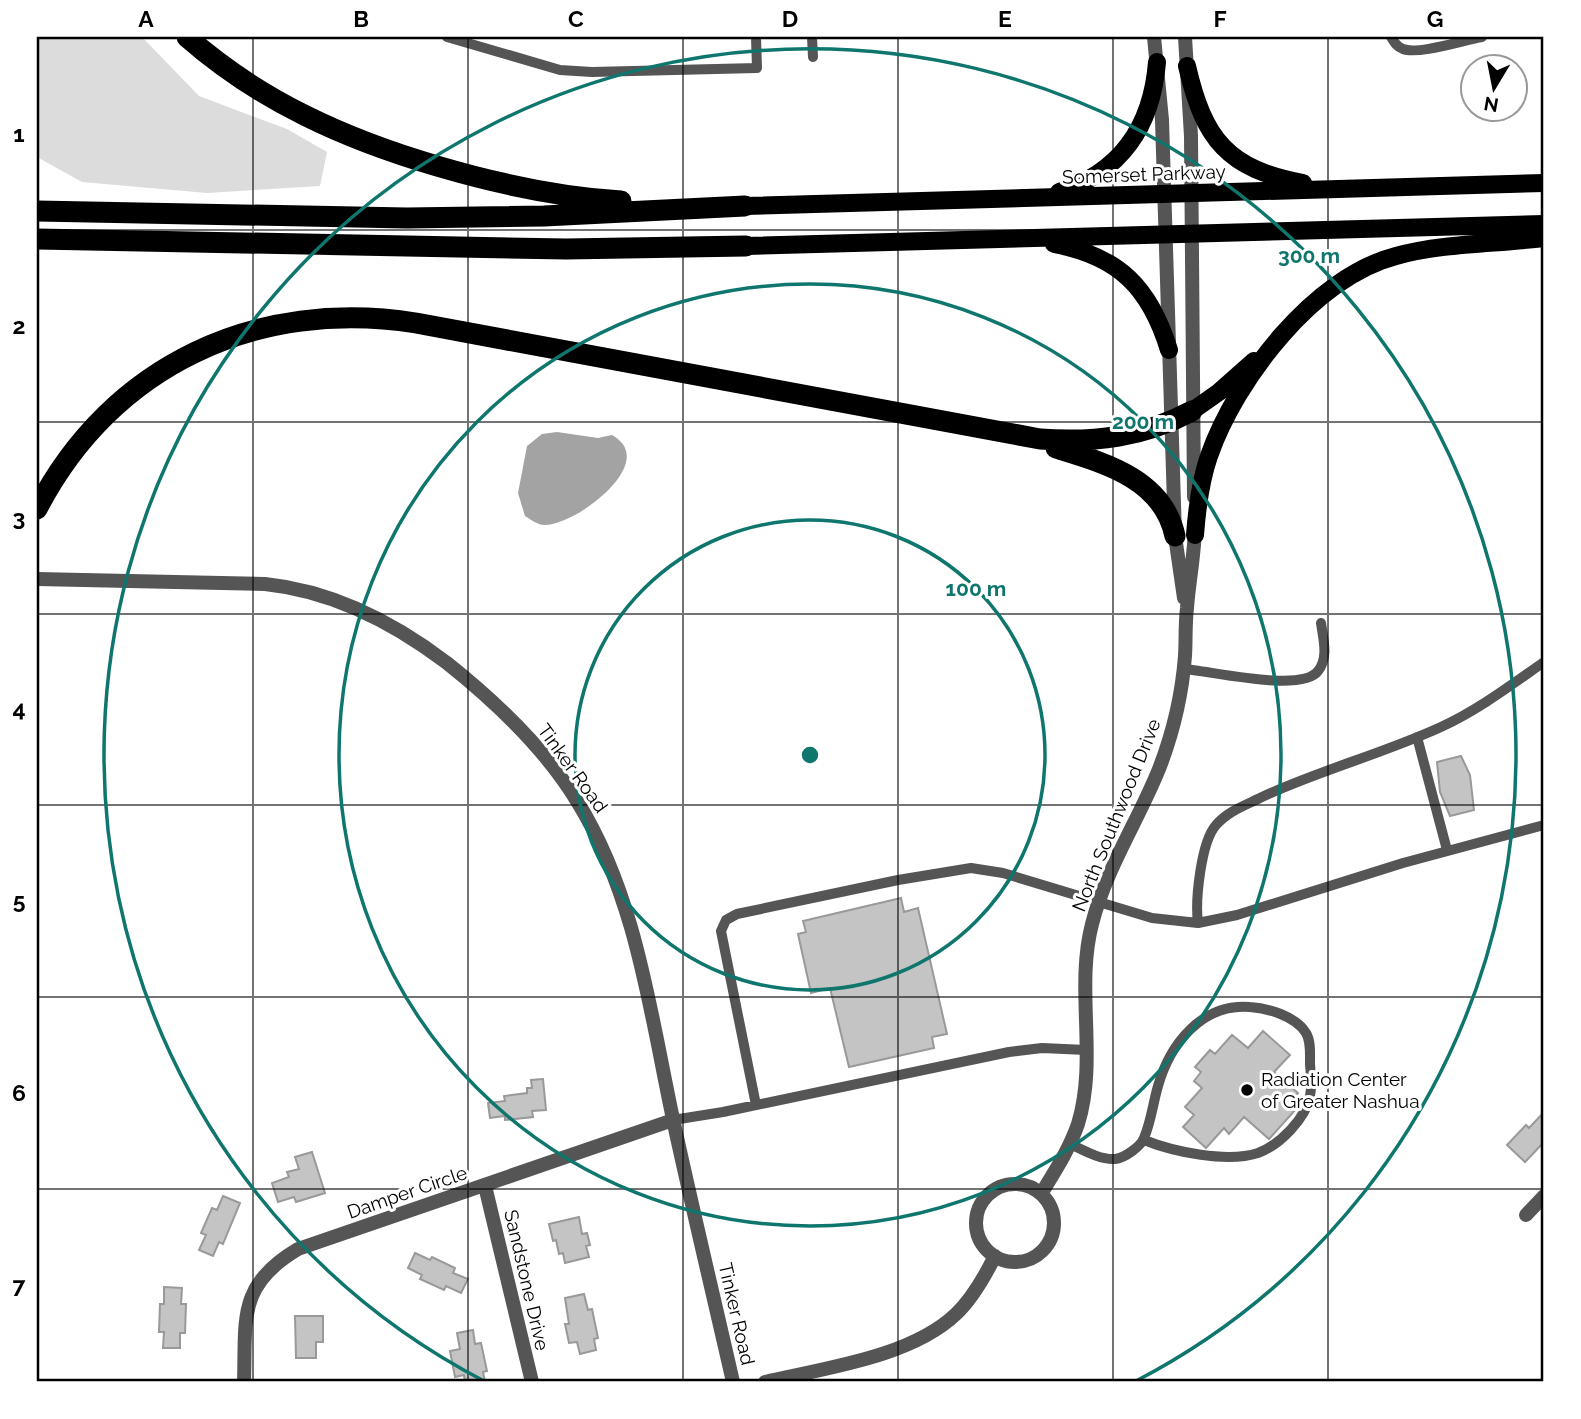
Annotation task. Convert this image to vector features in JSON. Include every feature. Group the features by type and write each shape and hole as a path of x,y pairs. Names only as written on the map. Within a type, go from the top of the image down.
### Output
{"highway":[{"path":"187,37 241,79 296,112 353,138 421,161 502,184 559,195 643,203 745,206"},
{"path":"39,211 407,218 565,215 745,206"},
{"path":"39,239 566,250 747,246"},
{"path":"37,509 65,463 90,431 120,402 160,371 203,348 253,330 327,317 374,318 416,323 1040,439 1099,440 1141,433 1192,411"},
{"path":"983,430 1092,459 1130,476 1160,500 1185,535"}],"main road":[{"path":"1037,198 1089,180 1124,152 1147,113 1154,92 1157,62"},
{"path":"1187,66 1204,118 1215,136 1235,158 1249,168 1275,177 1348,189"},
{"name":"Somerset Parkway","path":"745,206 1544,183"},
{"path":"747,246 1544,224"},
{"path":"1192,411 1227,386 1329,290 1356,272 1381,261 1429,250 1544,238"},
{"path":"1016,239 1072,248 1100,257 1116,266 1145,296 1170,350"},
{"path":"1185,535 1216,440 1243,390 1279,338"}],"street":[{"name":"North Southwood Drive","path":"1154,37 1162,120 1171,422 1185,535"},
{"name":"North Southwood Drive","path":"1041,1194 1070,1144 1082,1105 1086,1050 1086,957 1092,924 1099,902 1165,753 1176,719 1184,669 1185,535 1192,411 1191,193 1185,37"},
{"name":"Tinker Road","path":"37,579 245,583 300,589 339,600 404,632 483,693 522,730 577,800 606,857 627,915 645,982 673,1120 733,1382"},
{"name":"Damper Circle","path":"244,1382 246,1317 250,1300 257,1283 282,1259 298,1249 673,1120"},
{"path":"1014,1184 1028,1186 1041,1194 1051,1207 1054,1223 1046,1245 1027,1259 1011,1261 995,1256 984,1247 976,1227 977,1213 994,1190 1014,1184"},
{"name":"Sandstone Drive","path":"485,1186 532,1382"},
{"path":"1526,1216 1544,1196"},
{"path":"765,1382 889,1352 928,1335 958,1312 988,1271 995,1256"}],"lane":[{"path":"447,37 560,70 592,72 757,68 756,37"},
{"path":"812,37 813,57"},
{"path":"1391,37 1401,48 1414,51 1482,37"},
{"path":"1184,669 1274,681 1307,679 1317,673 1323,663 1321,623"},
{"path":"1198,923 1197,905 1207,843 1212,831 1223,818 1238,808 1282,788 1417,737 1459,718 1544,662"},
{"path":"1417,737 1447,850"},
{"path":"756,1105 721,931 726,920 737,914 898,880 971,868 1003,873 1152,918 1198,923 1237,915 1447,850 1544,825"},
{"path":"1070,1144 1101,1157 1116,1159 1126,1155 1144,1140 1158,1085 1172,1052 1184,1036 1213,1012 1237,1006 1269,1010 1299,1025 1307,1033 1310,1044 1311,1093 1308,1105 1302,1115 1271,1146 1260,1152 1233,1156 1192,1152 1144,1140"},
{"path":"673,1120 1009,1052 1042,1048 1086,1050"}],"shaded area":[{"path":"37,37 142,37 199,96 287,129 327,152 320,186 207,193 82,182 37,157"},
{"path":"557,432 598,438 612,435 624,447 626,461 620,476 592,504 558,523 542,525 525,516 518,493 527,446 542,434"}],"building":[{"path":"1461,756 1470,775 1474,810 1450,816 1440,792 1437,762"},
{"path":"901,898 904,912 918,908 947,1034 932,1037 934,1048 849,1067 830,988 811,993 798,934 806,932 803,921"},
{"name":"Radiation Center of Greater Nashua","path":"1263,1031 1290,1055 1274,1072 1298,1093 1289,1103 1296,1109 1269,1139 1244,1117 1229,1134 1224,1128 1206,1148 1183,1127 1194,1115 1185,1107 1202,1088 1194,1081 1201,1072 1195,1067 1210,1050 1215,1054 1232,1035 1248,1048"},
{"path":"543,1079 546,1110 532,1111 533,1117 505,1120 505,1116 490,1118 488,1103 505,1101 504,1096 527,1093 527,1088 532,1088 531,1080"},
{"path":"1544,1112 1544,1142 1525,1162 1507,1145 1526,1125 1529,1128"},
{"path":"312,1152 325,1193 296,1202 294,1197 278,1202 272,1183 289,1177 287,1172 299,1169 295,1157"},
{"path":"223,1196 240,1203 223,1244 219,1242 213,1256 199,1250 206,1235 201,1233 212,1208 217,1210"},
{"path":"579,1217 582,1234 587,1233 590,1245 586,1246 589,1257 565,1263 563,1253 559,1254 556,1240 553,1241 549,1224"},
{"path":"415,1253 430,1260 432,1257 455,1268 453,1273 468,1279 461,1293 446,1286 444,1290 420,1279 422,1275 408,1268"},
{"path":"164,1287 182,1288 181,1304 186,1304 185,1333 180,1333 180,1348 163,1348 164,1332 159,1332"},
{"path":"584,1294 588,1310 592,1309 598,1338 594,1339 596,1350 580,1354 577,1342 569,1343 565,1324 569,1324 565,1298"},
{"path":"295,1316 323,1316 323,1342 316,1342 316,1358 296,1358"},
{"path":"473,1330 475,1344 481,1343 487,1371 483,1372 485,1382 465,1382 464,1375 455,1377 450,1351 460,1349 457,1333"}],"place":[{"name":"Radiation Center of Greater Nashua","path":"1247,1090"}]}
